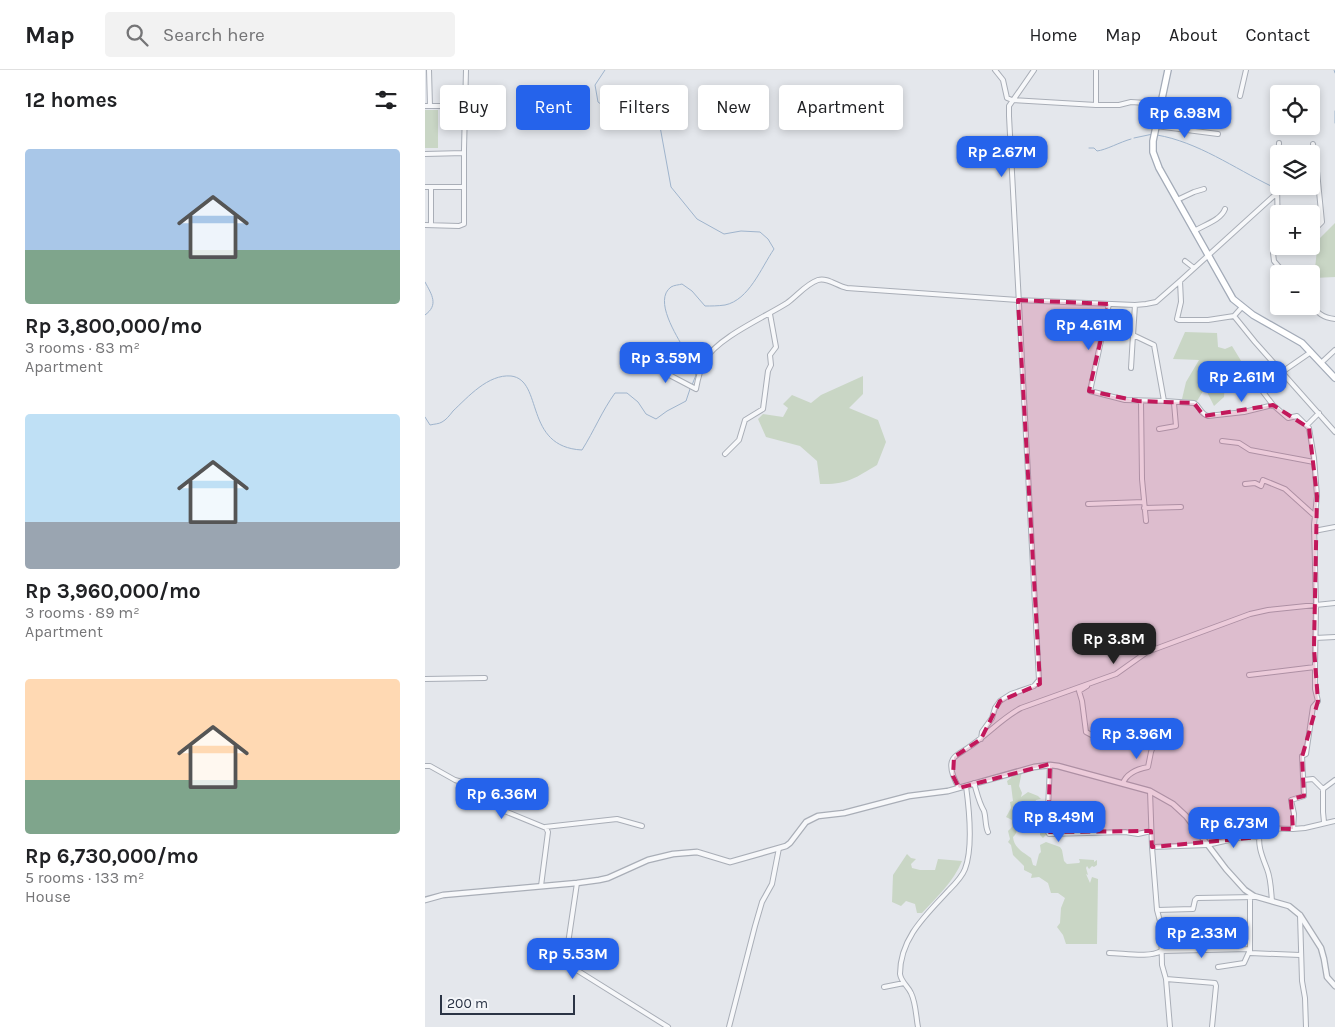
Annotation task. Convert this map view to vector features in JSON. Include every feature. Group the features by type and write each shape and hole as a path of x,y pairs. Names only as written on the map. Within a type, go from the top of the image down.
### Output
{"main road":[{"path":"1168,70 1155,131 1154,155 1177,200 1231,297 1242,308 1295,339 1311,352 1335,378"}],"street":[{"path":"429,70 427,106 440,106"},
{"path":"466,85 467,70"},
{"path":"995,70 1003,80 1007,98 1012,100 1096,105 1119,105 1131,102 1161,104"},
{"path":"981,738 982,732 1000,701 1011,694 1034,686 1039,680 1009,116 1009,106 1012,100 1034,70"},
{"path":"1096,70 1096,105"},
{"path":"1240,96 1246,70"},
{"path":"425,225 459,226 464,224 464,130"},
{"path":"1155,131 1218,134"},
{"path":"1313,144 1322,222 1320,224"},
{"path":"425,154 464,153"},
{"path":"425,187 465,187"},
{"path":"431,187 431,225"},
{"path":"1177,200 1204,189"},
{"path":"1276,195 1277,205"},
{"path":"656,368 696,389 698,375 706,358 739,330 770,314 790,301 810,284 822,280 829,280 833,284 847,288 1018,300 1135,305 1156,302 1209,257 1276,195"},
{"path":"1194,231 1219,217 1225,209"},
{"path":"1185,261 1194,268"},
{"path":"1180,281 1181,302 1177,319 1179,320 1208,320 1234,316 1242,308"},
{"path":"1109,304 1090,390 1110,396 1141,401 1196,404 1203,414 1207,416 1244,412 1273,405"},
{"path":"1131,368 1135,305"},
{"path":"725,454 739,440 745,420 763,409 771,355 775,347 770,314"},
{"path":"1320,314 1335,319"},
{"path":"1234,316 1276,367 1335,432"},
{"path":"1133,336 1154,345 1164,401"},
{"path":"1321,363 1335,350"},
{"path":"1282,372 1311,352"},
{"path":"1276,367 1258,380 1257,384 1273,405 1288,418 1297,416 1310,430 1317,496 1314,531 1316,605 1315,688 1318,701 1313,707 1306,754 1302,756 1304,796 1291,800 1294,814 1293,829"},
{"path":"1141,401 1142,475 1146,522"},
{"path":"1159,429 1176,426 1174,403"},
{"path":"1307,425 1319,413"},
{"path":"1223,441 1239,443 1250,450 1314,462"},
{"path":"1245,484 1253,483 1261,486 1263,480 1284,489 1315,516"},
{"path":"1087,504 1144,502"},
{"path":"1145,508 1181,507"},
{"path":"1314,531 1335,528"},
{"path":"959,788 953,776 952,760 954,757 1014,712 1116,674 1147,652 1250,614 1268,610 1335,603"},
{"path":"1315,638 1335,637"},
{"path":"1249,675 1315,668"},
{"path":"425,680 485,678"},
{"path":"1090,683 1079,691 1082,701 1085,732 1099,739"},
{"path":"1123,783 1125,777 1147,767 1157,735"},
{"path":"1050,765 1047,830 1049,834 1125,832 1138,834 1151,831"},
{"path":"425,900 443,895 577,883 608,878 648,860 673,854 697,852 730,862 790,843 806,822 813,818 844,813 909,796 949,792 1034,767 1050,765 1150,791 1168,800 1181,811 1238,884 1248,893 1289,906 1300,915 1321,948 1327,977 1335,986"},
{"path":"425,766 430,766 455,780 479,788 502,810 545,826 617,819 642,826"},
{"path":"1303,780 1313,779 1323,789 1324,822"},
{"path":"1323,789 1335,780"},
{"path":"974,784 981,809 984,812 985,825 988,832"},
{"path":"918,1027 911,993 901,979 905,944 919,923 965,870 969,854 969,810 966,786"},
{"path":"1150,791 1157,910 1161,925 1162,965 1166,979 1169,1027"},
{"path":"1272,901 1270,880 1267,868 1263,863 1259,837 1261,828 1305,828 1324,822 1335,821"},
{"path":"541,886 548,832 545,826"},
{"path":"1152,847 1207,845 1247,836 1259,837"},
{"path":"729,1027 757,918 762,902 773,884 779,848"},
{"path":"577,883 566,957 567,964 668,1027"},
{"path":"1218,967 1244,964 1249,950 1249,897"},
{"path":"1157,910 1193,909 1197,898 1259,897"},
{"path":"1300,915 1300,955 1306,1027"},
{"path":"1109,953 1137,955 1161,951 1249,950 1251,953 1300,955"},
{"path":"1166,979 1215,983 1212,1027"},
{"path":"884,987 904,983"}],"highlighted area":[{"path":"1018,300 1109,304 1089,391 1138,401 1194,403 1204,416 1273,405 1309,428 1317,496 1314,648 1318,701 1302,757 1304,796 1291,799 1293,829 1260,828 1259,837 1152,847 1151,831 1048,832 1050,764 959,788 953,776 954,757 981,739 1000,701 1040,684"}],"green space":[{"path":"425,110 438,110 438,148 425,148"},
{"path":"1335,223 1335,277 1320,278 1320,265 1315,265 1316,255 1320,255 1320,238"},
{"path":"1185,332 1217,333 1218,347 1225,349 1232,346 1243,364 1238,375 1225,382 1224,397 1214,406 1205,388 1197,401 1182,399 1186,382 1199,360 1173,359"},
{"path":"863,376 863,394 849,408 878,420 886,442 877,465 844,482 820,484 817,461 800,446 766,437 758,419 763,414 783,417 788,408 783,404 792,395 811,403 821,395"},
{"path":"1022,771 1019,786 1022,793 1021,797 1028,792 1041,799 1036,800 1035,803 1039,805 1042,803 1044,806 1047,806 1047,834 1043,838 1040,835 1042,811 1021,810 1017,832 1013,837 1015,844 1031,858 1033,865 1036,866 1041,852 1040,845 1046,842 1060,847 1064,861 1067,864 1079,863 1079,859 1094,860 1094,862 1097,860 1097,865 1094,867 1092,866 1089,869 1087,866 1088,875 1086,874 1090,883 1092,877 1098,879 1097,944 1066,944 1063,935 1057,927 1060,923 1061,908 1065,898 1058,893 1051,893 1048,883 1039,877 1031,878 1032,874 1024,870 1024,866 1013,855 1011,845 1008,842 1010,839 1008,831 1012,827 1012,820 1006,817 1011,808 1010,802 1013,801 1011,785 1008,785 1007,781 1013,774"},
{"path":"907,854 911,858 916,859 911,864 912,868 920,870 935,870 938,859 962,861 950,882 922,913 917,913 915,904 906,901 901,906 892,902 893,875"}],"waterway":[{"path":"605,70 595,85 598,102 605,107 648,109 659,121 671,187 697,219 724,234 741,231 760,232 768,239 774,249 748,290 733,302 725,305 705,306 692,291 682,284 671,287 666,293 664,300 668,318 696,375 692,385"},
{"path":"1335,111 1335,123"},
{"path":"1134,138 1153,134"},
{"path":"1157,135 1172,138 1201,149 1270,185"},
{"path":"1089,148 1094,148 1097,151 1131,139"},
{"path":"425,282 433,300 432,307 425,315"},
{"path":"425,417 430,425 441,423 472,393 486,383 503,376 511,376 521,380 528,389 542,426 551,438 563,446 582,450 615,393 627,393 638,402 646,414 656,419 686,401 690,389"}]}
